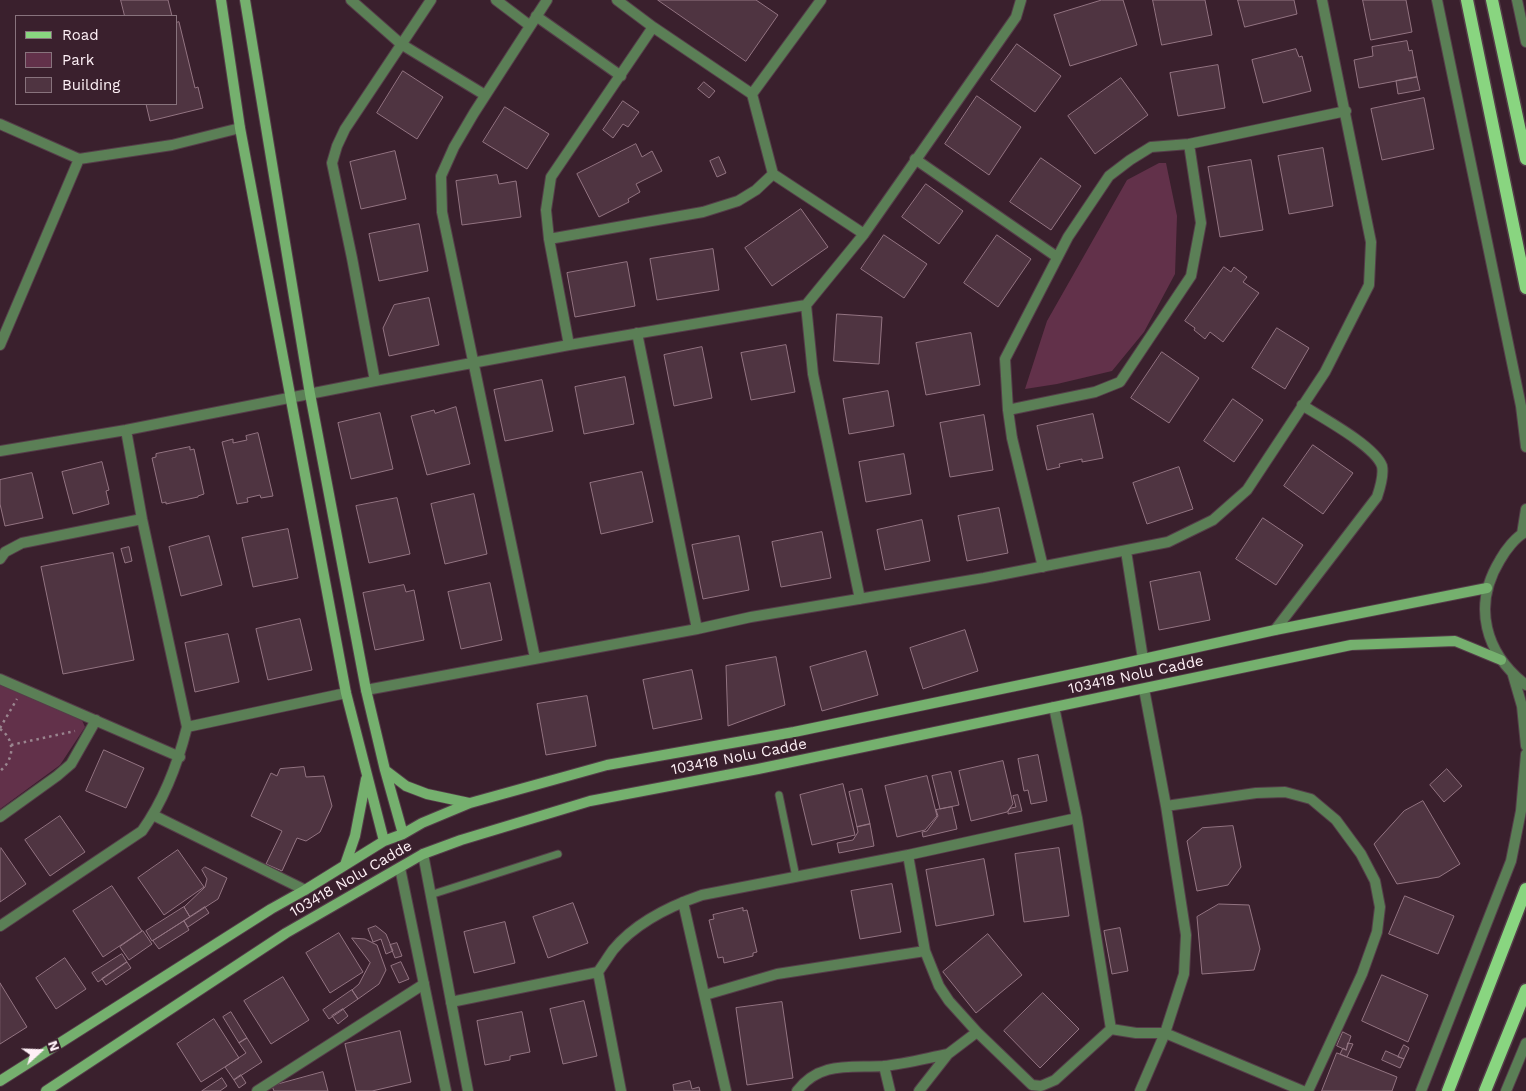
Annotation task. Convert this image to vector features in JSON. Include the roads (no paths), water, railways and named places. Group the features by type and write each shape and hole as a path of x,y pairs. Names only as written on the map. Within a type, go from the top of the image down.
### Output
{"main road":[{"path":"222,0 240,128 346,693 384,841"},
{"path":"245,0 310,394 366,690 385,770 403,834"},
{"path":"1467,0 1526,288"},
{"path":"1492,0 1526,159"},
{"path":"0,1081 345,864 384,841 470,803 607,765 794,732 1275,630 1487,588"},
{"name":"103418 Nolu Cadde","path":"46,1091 286,933 423,854 461,840 590,801 758,769 1351,645 1455,642 1501,660"},
{"path":"385,770 406,786 420,792 470,803"},
{"path":"345,864 355,836 366,775"},
{"path":"1448,1091 1526,889"},
{"path":"1485,1091 1526,990"}],"street":[{"path":"351,0 401,44 484,96"},
{"path":"375,381 332,163 345,129 431,0"},
{"path":"496,0 529,25"},
{"path":"535,658 442,212 441,176 454,147 484,96 547,0"},
{"path":"617,0 653,27 752,94 773,174 864,234"},
{"path":"752,94 821,0"},
{"path":"0,450 126,430 473,362 806,305 864,234 1016,17 1021,0"},
{"path":"366,690 697,629 751,617 1126,551 1168,542 1213,520 1247,490 1325,372 1369,285 1371,242 1346,110 1322,0"},
{"path":"1437,0 1521,406 1526,447"},
{"path":"1517,0 1526,42"},
{"path":"536,16 621,76"},
{"path":"569,345 548,239 546,210 551,177 653,27"},
{"path":"1043,567 1012,438 1004,359 1068,237 1109,176 1151,147 1189,144 1346,110"},
{"path":"0,124 79,159 172,145 240,128"},
{"path":"1008,410 1095,392 1120,382 1191,276 1201,223 1189,144"},
{"path":"0,345 79,159"},
{"path":"916,159 1057,258"},
{"path":"548,239 704,212 738,201 756,190 773,174"},
{"path":"806,305 813,374 860,599"},
{"path":"637,333 697,629"},
{"path":"1275,630 1377,497 1380,487 1382,468 1379,460 1360,442 1302,405"},
{"path":"0,926 142,830 153,815 180,757 188,727 142,520 126,430"},
{"path":"1526,509 1524,533 1503,554 1493,570 1487,588 1485,607 1486,626 1492,644 1501,660 1513,675 1526,685"},
{"path":"0,559 5,552 22,543 142,520"},
{"path":"1126,551 1143,659"},
{"path":"1513,675 1522,706 1526,746"},
{"path":"0,679 94,724 180,757"},
{"path":"1140,1091 1165,1033 1184,974 1186,935 1166,806 1144,689"},
{"path":"188,727 346,693"},
{"path":"1054,707 1076,818 1111,1029"},
{"path":"0,817 57,776 70,764 94,724"},
{"path":"1421,1091 1510,861 1521,811 1526,754"},
{"path":"1166,806 1256,793 1285,792 1311,799 1336,820 1361,854 1375,881 1380,907 1377,932 1362,974 1308,1091"},
{"path":"153,815 305,890"},
{"path":"451,1002 598,972 614,949 638,927 683,902 702,895 908,855 1076,818"},
{"path":"423,854 468,1091"},
{"path":"908,855 925,951 940,986 978,1032 1032,1085 1041,1086 1055,1080 1111,1029"},
{"path":"400,868 446,1091"},
{"path":"683,902 726,1091"},
{"path":"705,995 777,974 925,951"},
{"path":"598,972 621,1091"},
{"path":"257,1091 424,984"},
{"path":"1111,1029 1136,1033 1165,1033 1303,1091"},
{"path":"918,1091 948,1054 978,1032"},
{"path":"1506,1091 1526,1043"},
{"path":"797,1091 821,1072 843,1066 884,1066 948,1054"},
{"path":"884,1066 890,1091"}],"lane":[{"path":"779,795 796,877"},
{"path":"430,895 558,854"}]}
